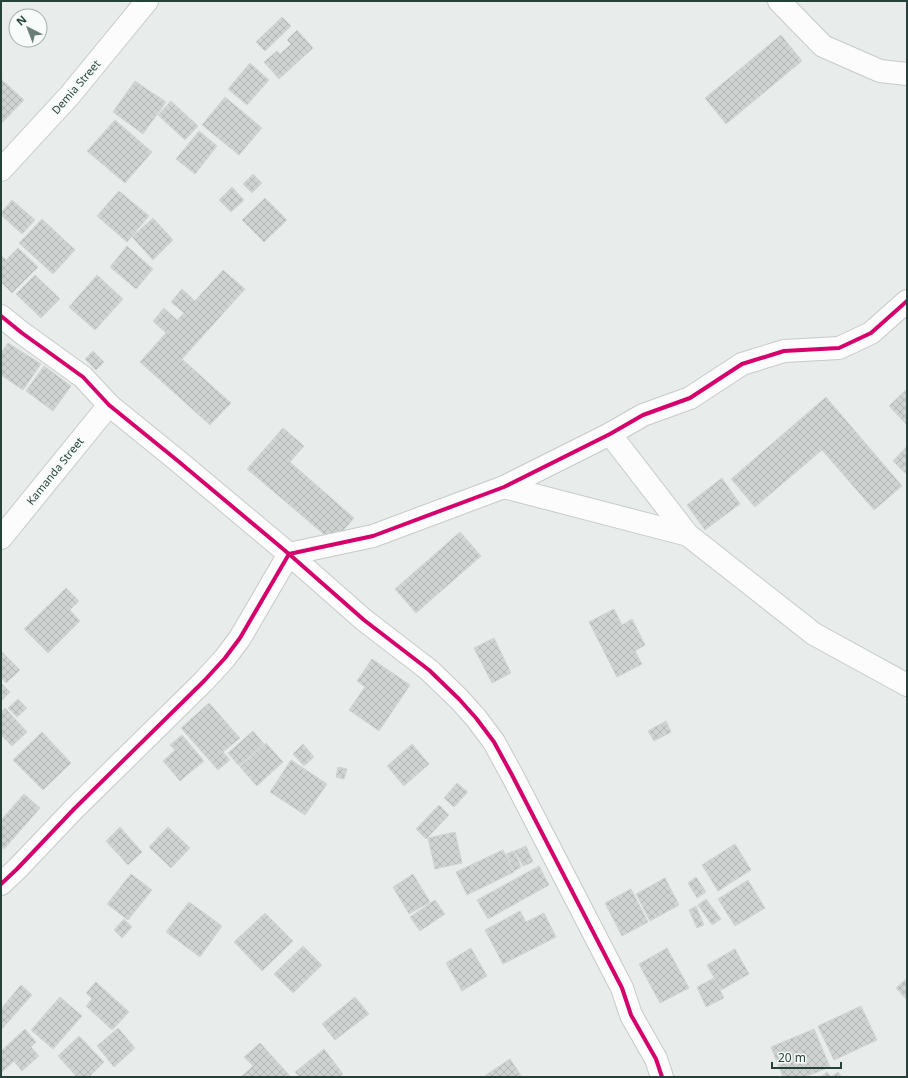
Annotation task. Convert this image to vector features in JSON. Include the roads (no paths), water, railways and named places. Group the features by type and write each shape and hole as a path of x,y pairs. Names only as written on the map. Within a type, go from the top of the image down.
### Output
{"street":[{"name":"Demia Street","path":"1,170 70,95 147,1"},
{"path":"778,1 823,46 880,71 907,74"},
{"path":"1,884 74,809 204,681 225,658 240,638 289,554 373,536 504,487 610,434 644,415 690,398 742,364 784,351 839,348 871,333 907,301"},
{"path":"1,316 22,333 84,377 109,404 289,554 364,620 429,670 459,699 494,742 512,775 622,988 631,1015 656,1059 662,1077"},
{"name":"Kamanda Street","path":"1,538 109,404"},
{"path":"610,434 688,535 814,634 907,685"},
{"path":"504,487 688,535"}]}
